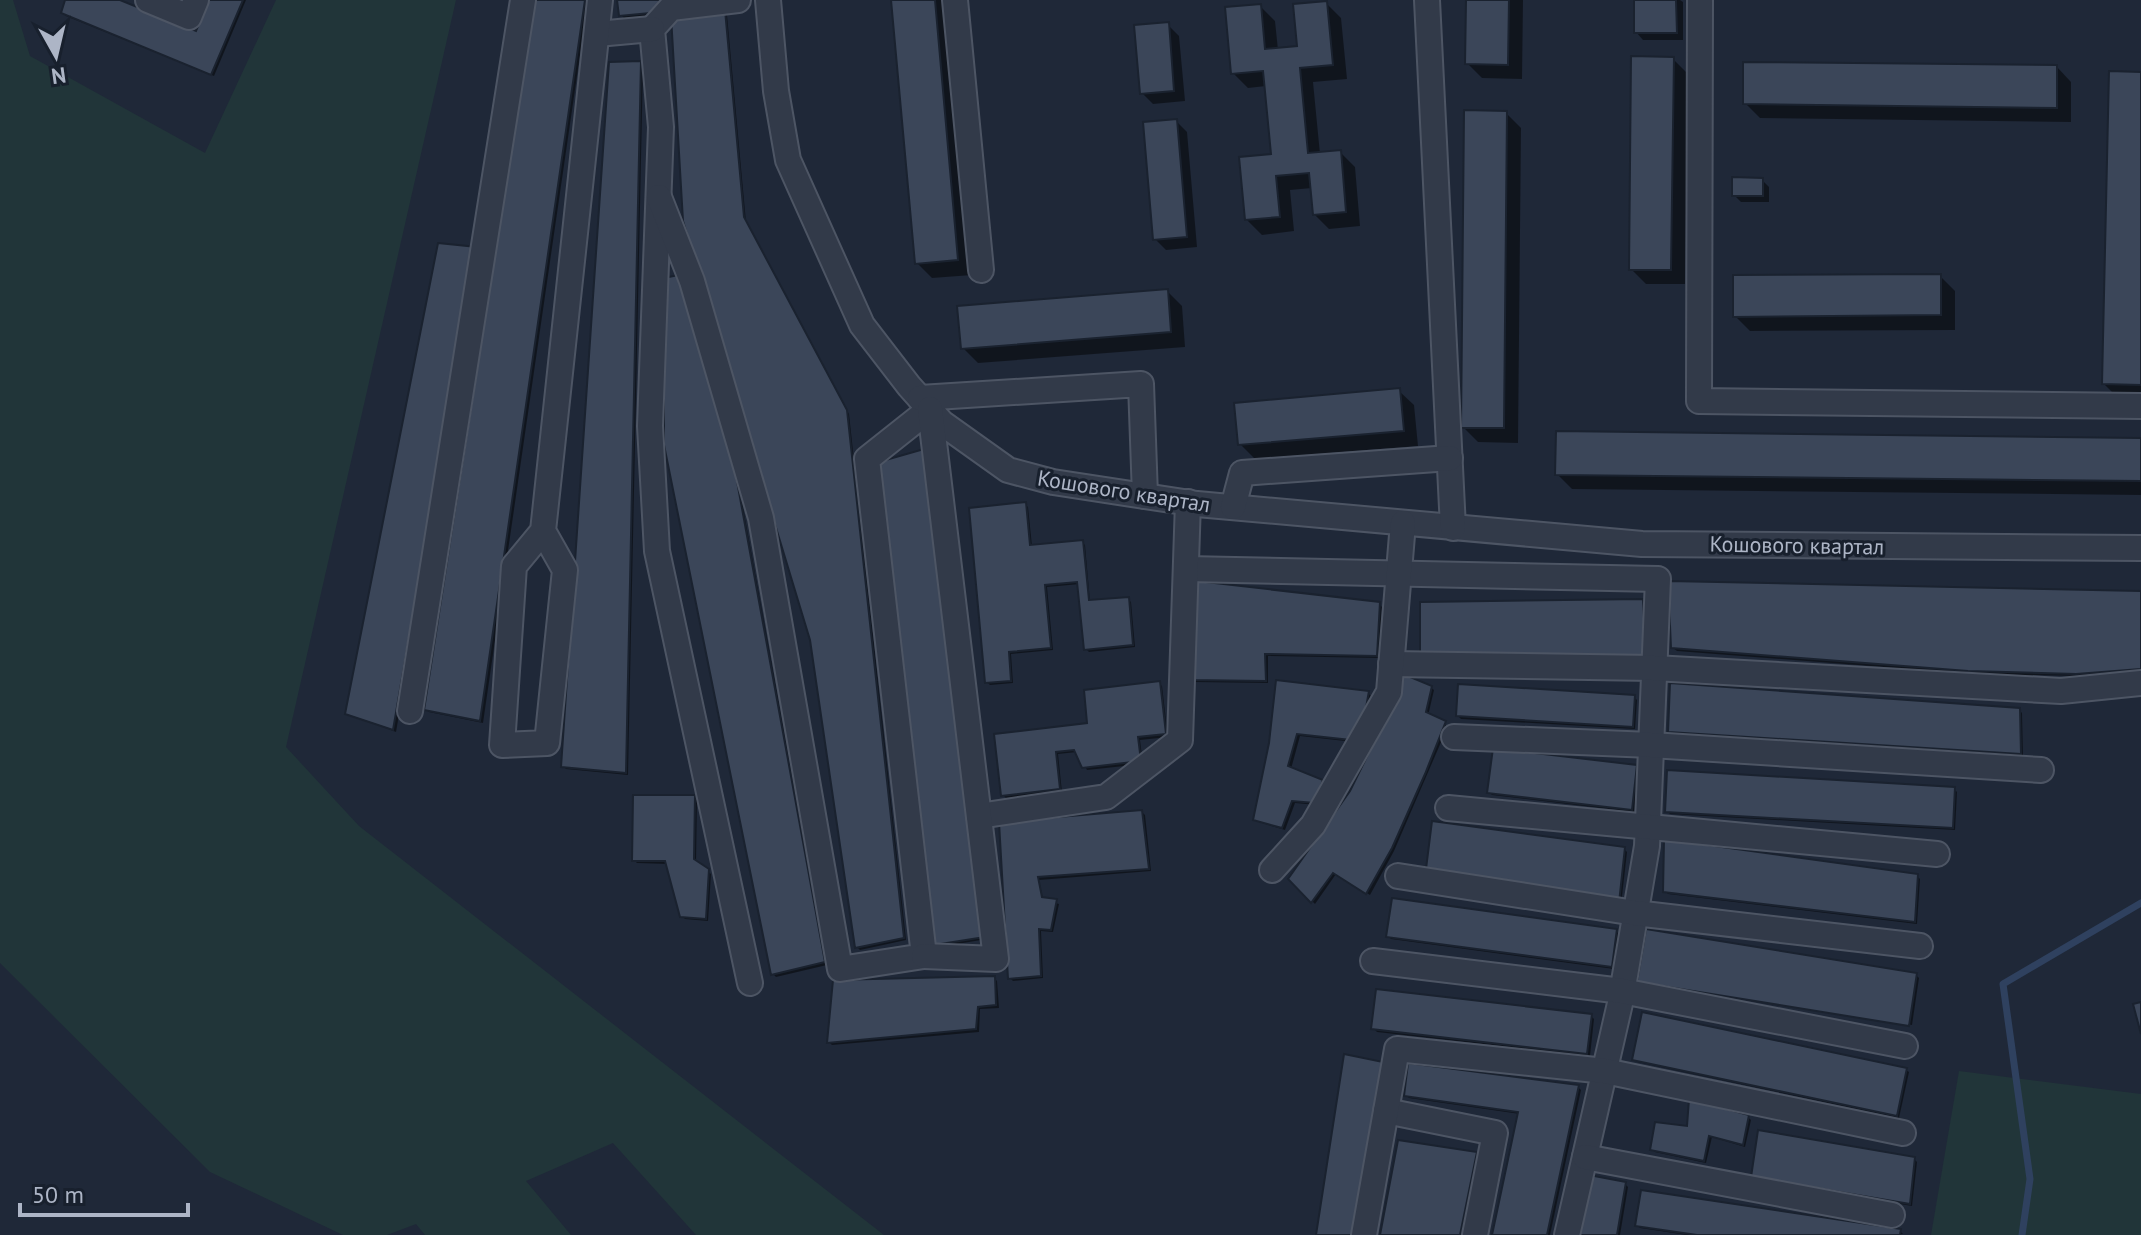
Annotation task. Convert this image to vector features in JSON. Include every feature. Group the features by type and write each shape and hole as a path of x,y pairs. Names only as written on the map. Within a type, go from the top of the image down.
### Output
{"street":[{"path":"148,0 189,17 196,0"},
{"path":"410,711 523,0"},
{"path":"543,531 565,570 547,743 502,745 514,566 543,531 600,0"},
{"path":"597,34 652,29 671,8 738,0"},
{"name":"Кошового квартал","path":"768,0 776,91 788,160 862,325 942,423 1008,470 1053,482 1188,502 1642,544 2141,548"},
{"path":"955,0 981,270"},
{"path":"1427,0 1453,528"},
{"path":"1700,0 1699,401 2141,406"},
{"path":"652,29 661,127 650,426 657,551 750,983"},
{"path":"659,197 692,281 761,518 840,969 924,956 996,959 925,404"},
{"path":"924,956 867,459 925,404 1141,384 1145,496"},
{"path":"1233,507 1242,473 1450,458"},
{"path":"979,816 1106,797 1180,740 1188,502"},
{"path":"1272,870 1313,825 1389,692 1403,523"},
{"path":"1186,569 1658,579 1647,846 1622,991 1567,1235"},
{"path":"1391,664 1654,668 2061,691 2141,683"},
{"path":"1454,737 1651,745 2041,770"},
{"path":"1448,808 1937,854"},
{"path":"1398,876 1635,913 1920,946"},
{"path":"1373,961 1622,991 1905,1046"},
{"path":"1364,1235 1397,1049 1605,1071 1903,1133"},
{"path":"1386,1111 1495,1133 1475,1235"},
{"path":"1585,1157 1892,1215"}],"green space":[{"path":"0,0 13,0 30,56 205,153 276,0 456,0 286,747 359,826 884,1235 696,1235 613,1143 526,1181 571,1235 425,1235 416,1224 387,1235 343,1235 210,1172 0,963"},
{"path":"1959,1071 2141,1094 2141,1235 1931,1235"}],"building":[{"path":"65,0 120,0 196,31 209,0 243,0 211,75 61,13"},
{"path":"534,0 585,0 480,721 424,710"},
{"path":"617,0 660,0 661,12 619,16"},
{"path":"891,0 935,0 958,260 915,264"},
{"path":"1466,0 1509,0 1508,65 1465,64"},
{"path":"1634,0 1676,0 1677,33 1634,33"},
{"path":"1327,1 1333,65 1300,68 1308,153 1341,150 1346,212 1313,215 1309,173 1276,176 1280,217 1245,220 1239,157 1271,154 1263,71 1231,74 1225,7 1261,4 1265,49 1297,46 1293,4"},
{"path":"725,10 744,217 847,410 904,938 855,948 810,640 683,221 671,16"},
{"path":"1169,22 1174,91 1140,94 1134,25"},
{"path":"1631,56 1674,57 1671,270 1629,270"},
{"path":"641,61 626,773 561,767 609,62"},
{"path":"1743,62 2057,65 2057,108 1743,104"},
{"path":"2109,71 2141,72 2141,385 2102,384"},
{"path":"1464,110 1507,111 1504,428 1461,428"},
{"path":"1177,119 1187,237 1153,240 1143,122"},
{"path":"1732,177 1763,178 1763,196 1732,196"},
{"path":"438,243 477,247 393,730 345,714"},
{"path":"683,274 726,421 825,962 771,975 664,445 664,278"},
{"path":"1941,274 1941,315 1733,317 1733,275"},
{"path":"1168,289 1171,332 961,349 957,306"},
{"path":"1400,388 1404,431 1238,445 1234,403"},
{"path":"1556,431 2141,438 2141,481 1555,475"},
{"path":"924,449 985,937 934,945 875,463"},
{"path":"1026,502 1030,545 1083,540 1089,600 1129,597 1133,645 1084,650 1077,582 1045,585 1051,648 1009,652 1011,681 985,683 969,508"},
{"path":"1197,581 1380,602 1377,656 1265,654 1266,681 1188,680"},
{"path":"1668,581 2141,591 2141,669 2076,674 1968,671 1671,648"},
{"path":"1643,599 1646,657 1420,653 1420,602"},
{"path":"1403,674 1432,686 1426,712 1446,721 1425,774 1392,848 1366,894 1333,873 1311,903 1288,879 1350,791"},
{"path":"1276,680 1369,691 1364,719 1351,740 1297,734 1288,766 1323,780 1315,803 1292,801 1282,828 1253,820 1269,743"},
{"path":"1160,681 1166,734 1138,737 1141,761 1082,768 1074,750 1056,752 1060,789 1001,796 994,734 1087,723 1084,690"},
{"path":"1670,683 2020,708 2021,754 1668,732"},
{"path":"1458,684 1635,695 1633,727 1456,716"},
{"path":"1493,748 1637,765 1632,810 1487,793"},
{"path":"1667,770 1955,787 1953,828 1665,812"},
{"path":"633,795 695,795 694,859 709,869 706,919 680,917 665,861 632,861"},
{"path":"1142,810 1149,869 1038,877 1042,897 1057,899 1051,930 1039,929 1041,976 1008,979 999,822"},
{"path":"1432,821 1625,847 1619,903 1426,869"},
{"path":"1664,839 1918,874 1915,922 1663,892"},
{"path":"1392,898 1617,929 1612,967 1386,937"},
{"path":"1646,929 1917,973 1909,1026 1637,982"},
{"path":"995,976 996,1005 978,1007 976,1029 827,1043 833,980"},
{"path":"1376,989 1592,1014 1587,1054 1371,1029"},
{"path":"2141,1002 2141,1034 2133,1004"},
{"path":"1642,1012 1907,1068 1897,1116 1632,1060"},
{"path":"1344,1054 1383,1062 1353,1235 1316,1235"},
{"path":"1408,1063 1579,1085 1547,1235 1492,1235 1518,1112 1404,1096"},
{"path":"1689,1099 1749,1115 1743,1145 1709,1136 1704,1161 1650,1150 1655,1122 1687,1126"},
{"path":"1758,1130 1915,1157 1910,1204 1751,1177"},
{"path":"1398,1140 1477,1152 1460,1235 1380,1235"},
{"path":"1589,1175 1626,1182 1617,1235 1578,1235"},
{"path":"1641,1190 1901,1229 1900,1235 1697,1235 1635,1226"}],"waterway":[{"path":"2022,1235 2030,1179 2003,984 2141,903"}]}
